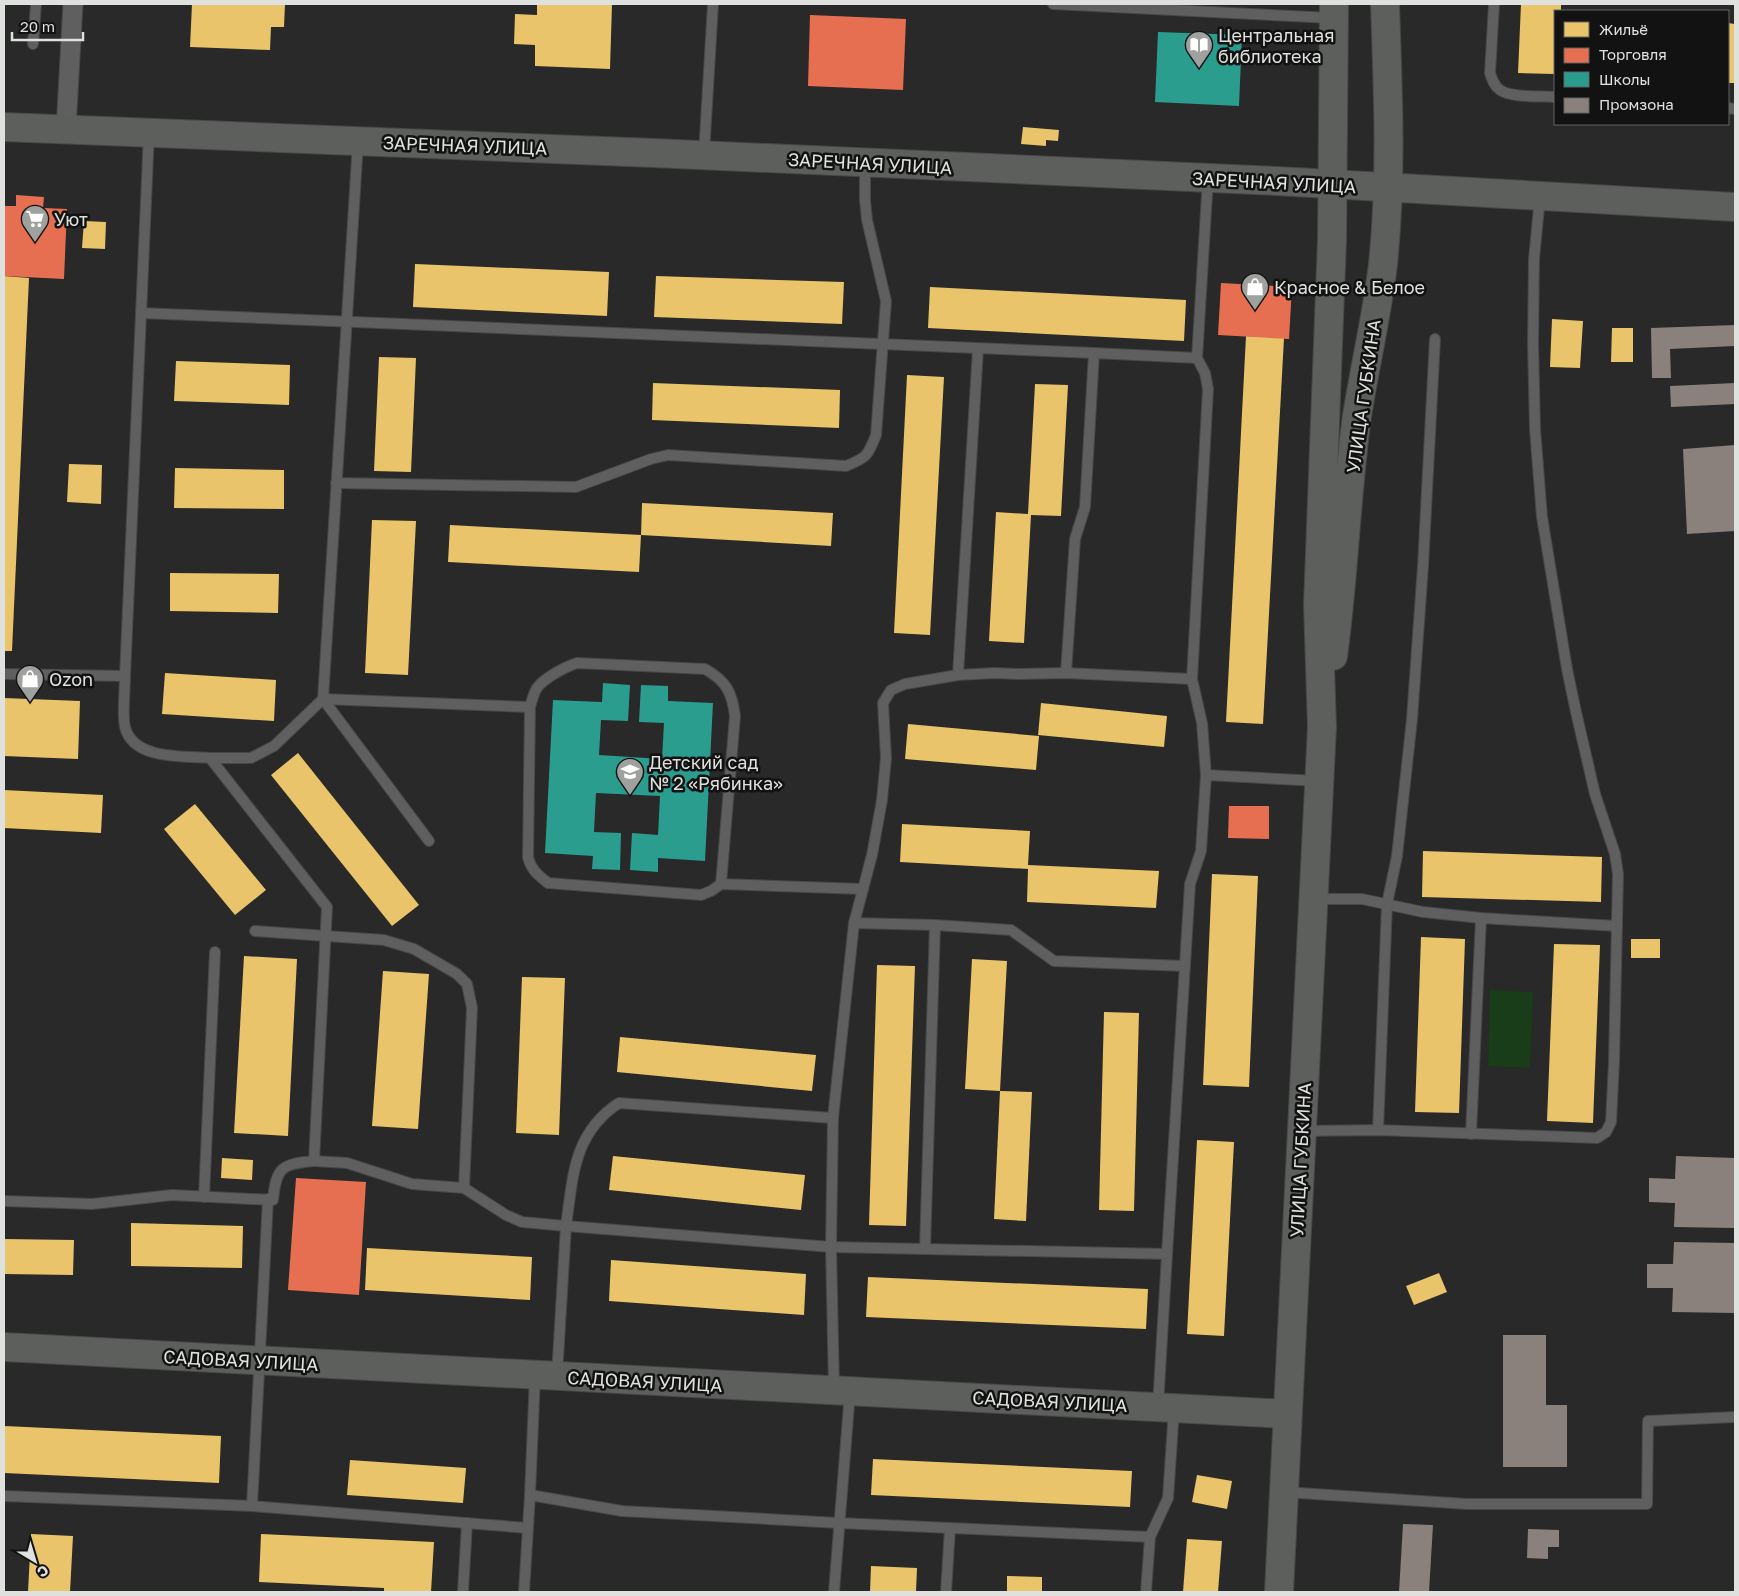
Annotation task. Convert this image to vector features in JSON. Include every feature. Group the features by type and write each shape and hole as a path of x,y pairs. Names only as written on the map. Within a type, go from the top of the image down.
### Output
{"main road":[{"name":"УЛИЦА ГУБКИНА","path":"1322,727 1340,609 1358,415 1383,266 1390,131 1385,4"},
{"name":"УЛИЦА ГУБКИНА","path":"1279,1592 1322,727 1318,604 1332,240 1334,11"},
{"name":"ЗАРЕЧНАЯ УЛИЦА","path":"4,127 704,155 1208,178 1735,207"},
{"name":"САДОВАЯ УЛИЦА","path":"4,1347 1287,1414"}],"street":[{"path":"66,129 73,4"}],"lane":[{"path":"33,44 36,4"},
{"path":"704,155 713,4"},
{"path":"1053,4 1334,11"},
{"path":"1494,4 1490,73 1494,82 1500,90 1509,94 1554,97"},
{"path":"149,133 125,676 125,726 131,742 143,750 166,755 251,758 274,746 323,699 530,707"},
{"path":"358,141 323,699 429,841"},
{"path":"336,483 576,487 651,459 668,455 846,466 862,460 870,450 876,435 886,302 867,220 864,200 865,163"},
{"path":"1146,1592 1150,1537 1168,1498 1166,1407 1167,1254 1190,884 1202,851 1206,775 1202,723 1192,679 1208,389 1205,373 1197,358 1208,178"},
{"path":"1302,1130 1378,1130 1597,1138 1606,1132 1610,1122 1614,1062 1618,874 1615,854 1595,794 1576,712 1542,517 1535,429 1533,344 1534,258 1540,196"},
{"path":"141,313 1197,358"},
{"path":"1378,1130 1387,904 1397,856 1412,719 1435,339"},
{"path":"958,675 978,348"},
{"path":"1066,673 1076,539 1085,507 1094,354"},
{"path":"720,884 735,716 733,700 727,686 705,669 577,663 566,666 538,687 530,707 528,857 530,866 538,876 548,883 701,895 720,884 863,889"},
{"path":"834,1592 839,1523 842,1391 830,1247 833,1118 854,923 872,854 882,800 886,758 883,703 891,690 898,687 958,675 1066,673 1192,679"},
{"path":"4,674 125,676"},
{"path":"210,758 328,907 314,1162"},
{"path":"1206,775 1320,781"},
{"path":"1314,898 1362,899 1423,912 1481,918 1617,926"},
{"path":"1471,1134 1481,918"},
{"path":"854,923 934,925 1012,930 1054,961 1185,966"},
{"path":"924,1249 934,925"},
{"path":"255,931 384,940 414,949 457,974 466,984 472,1008 464,1188"},
{"path":"204,1197 215,952"},
{"path":"524,1592 530,1495 575,1163 582,1143 604,1112 619,1103 833,1118"},
{"path":"4,1201 92,1204 172,1195 273,1200 275,1181 280,1172 290,1164 314,1162 347,1163 412,1184 464,1188 506,1215 522,1222 830,1247 1167,1254"},
{"path":"252,1506 268,1199"},
{"path":"1284,1492 1467,1504 1647,1504 1648,1421 1735,1417"},
{"path":"530,1495 622,1511 1150,1537"},
{"path":"4,1496 252,1506 528,1528"},
{"path":"464,1592 467,1523"},
{"path":"946,1592 950,1528"}],"green space":[{"path":"1490,990 1533,992 1530,1068 1488,1066"}],"building: Жильё":[{"path":"192,4 285,4 284,27 271,27 270,50 190,47"},
{"path":"537,4 612,4 610,69 535,66 535,45 514,44 515,14 537,15"},
{"path":"1521,4 1561,4 1561,10 1554,10 1554,74 1518,73"},
{"path":"1729,23 1735,24 1735,83 1729,83"},
{"path":"1023,127 1059,130 1058,141 1046,140 1046,146 1021,144"},
{"path":"84,221 106,222 105,249 82,248"},
{"path":"415,264 609,272 607,316 413,307"},
{"path":"4,276 29,278 12,651 4,651"},
{"path":"656,276 844,282 842,324 654,317"},
{"path":"930,287 1186,300 1184,341 928,328"},
{"path":"1552,319 1583,321 1580,368 1550,367"},
{"path":"1612,328 1633,328 1633,362 1611,362"},
{"path":"1246,336 1284,338 1263,724 1226,722"},
{"path":"379,357 416,358 411,472 374,471"},
{"path":"176,361 290,365 289,405 174,401"},
{"path":"907,375 944,377 930,635 894,633"},
{"path":"653,383 840,390 839,428 652,420"},
{"path":"1035,384 1068,385 1061,516 1031,515 1024,643 989,641 996,512 1028,514"},
{"path":"69,464 102,465 101,504 67,502"},
{"path":"175,468 284,470 284,509 174,508"},
{"path":"642,503 833,513 831,546 641,535"},
{"path":"372,520 416,521 408,675 365,673"},
{"path":"450,525 641,535 639,572 448,562"},
{"path":"170,573 279,574 278,613 170,611"},
{"path":"165,673 276,680 274,721 162,714"},
{"path":"4,698 80,701 78,759 4,756"},
{"path":"1041,703 1167,716 1164,747 1038,735"},
{"path":"908,724 1039,736 1036,770 905,759"},
{"path":"298,753 419,905 392,926 271,775"},
{"path":"4,790 103,795 101,833 4,828"},
{"path":"195,804 266,890 235,915 164,829"},
{"path":"902,824 1030,831 1028,865 1159,871 1156,908 1027,902 1028,869 900,862"},
{"path":"1423,851 1602,857 1601,902 1422,897"},
{"path":"1212,874 1258,876 1249,1087 1203,1085"},
{"path":"1421,937 1465,939 1459,1113 1415,1112"},
{"path":"1631,939 1660,939 1660,958 1631,958"},
{"path":"1554,944 1600,945 1593,1123 1547,1121"},
{"path":"244,956 297,959 288,1136 234,1133"},
{"path":"972,959 1007,961 1000,1091 965,1089"},
{"path":"877,965 915,966 906,1226 869,1225"},
{"path":"383,971 429,974 418,1129 372,1126"},
{"path":"522,977 565,978 559,1135 516,1133"},
{"path":"1104,1012 1139,1013 1134,1211 1099,1210"},
{"path":"620,1037 816,1055 812,1091 617,1072"},
{"path":"1000,1091 1032,1092 1026,1221 994,1219"},
{"path":"1197,1140 1234,1142 1224,1336 1187,1334"},
{"path":"613,1156 805,1175 801,1210 609,1190"},
{"path":"222,1158 253,1160 252,1180 221,1178"},
{"path":"131,1223 243,1226 242,1268 131,1266"},
{"path":"4,1239 74,1240 73,1275 4,1274"},
{"path":"367,1248 532,1257 530,1300 365,1290"},
{"path":"611,1260 806,1274 804,1315 609,1301"},
{"path":"1439,1273 1447,1292 1414,1305 1406,1286"},
{"path":"868,1277 1148,1289 1146,1329 866,1317"},
{"path":"4,1426 221,1436 219,1483 4,1473"},
{"path":"873,1459 1132,1471 1130,1507 871,1495"},
{"path":"350,1460 466,1468 463,1503 347,1495"},
{"path":"1197,1475 1232,1481 1227,1509 1192,1502"},
{"path":"31,1534 73,1536 70,1592 28,1592"},
{"path":"261,1534 434,1542 431,1592 384,1592 384,1588 259,1582"},
{"path":"1187,1539 1222,1541 1218,1592 1183,1592"},
{"path":"871,1566 917,1568 916,1592 870,1592"},
{"path":"1007,1576 1042,1577 1042,1592 1007,1592"}],"building: Торговля":[{"path":"810,15 906,19 903,90 808,86"},
{"name":"Уют","path":"16,195 44,197 43,208 67,209 64,279 4,276 4,206 16,206"},
{"name":"Красное & Белое","path":"1221,283 1292,287 1289,339 1218,335"},
{"path":"1229,806 1269,806 1269,839 1228,838"},
{"path":"296,1178 366,1182 359,1295 288,1290"}],"building: Школы":[{"name":"Центральная библиотека","path":"1158,32 1242,35 1239,106 1155,102"},
{"path":"603,683 630,685 628,721 601,720 599,755 662,759 664,723 639,722 641,685 668,686 668,701 713,703 705,861 658,858 658,872 630,870 632,833 658,835 660,796 596,793 594,832 621,833 620,870 592,869 593,856 545,853 553,700 602,702"}],"building: Промзона":[{"path":"1735,325 1735,346 1670,349 1671,378 1652,378 1651,328"},
{"path":"1735,383 1735,404 1671,407 1670,386"},
{"path":"1735,445 1735,531 1687,534 1683,449"},
{"path":"1676,1156 1735,1158 1735,1228 1674,1227 1675,1203 1649,1202 1649,1178 1675,1179"},
{"path":"1674,1242 1735,1243 1735,1313 1672,1312 1673,1288 1647,1288 1647,1264 1673,1264"},
{"path":"1503,1335 1546,1335 1546,1405 1567,1405 1567,1467 1503,1467"},
{"path":"1403,1524 1433,1525 1429,1592 1399,1592"},
{"path":"1528,1529 1559,1530 1559,1547 1548,1547 1548,1559 1527,1558"}],"place":[{"name":"Центральная библиотека","path":"1199,69"},
{"name":"Уют","path":"35,243"},
{"name":"Красное & Белое","path":"1255,311"},
{"name":"Ozon","path":"30,703"},
{"name":"Детский сад № 2 «Рябинка»","path":"630,796"}]}
